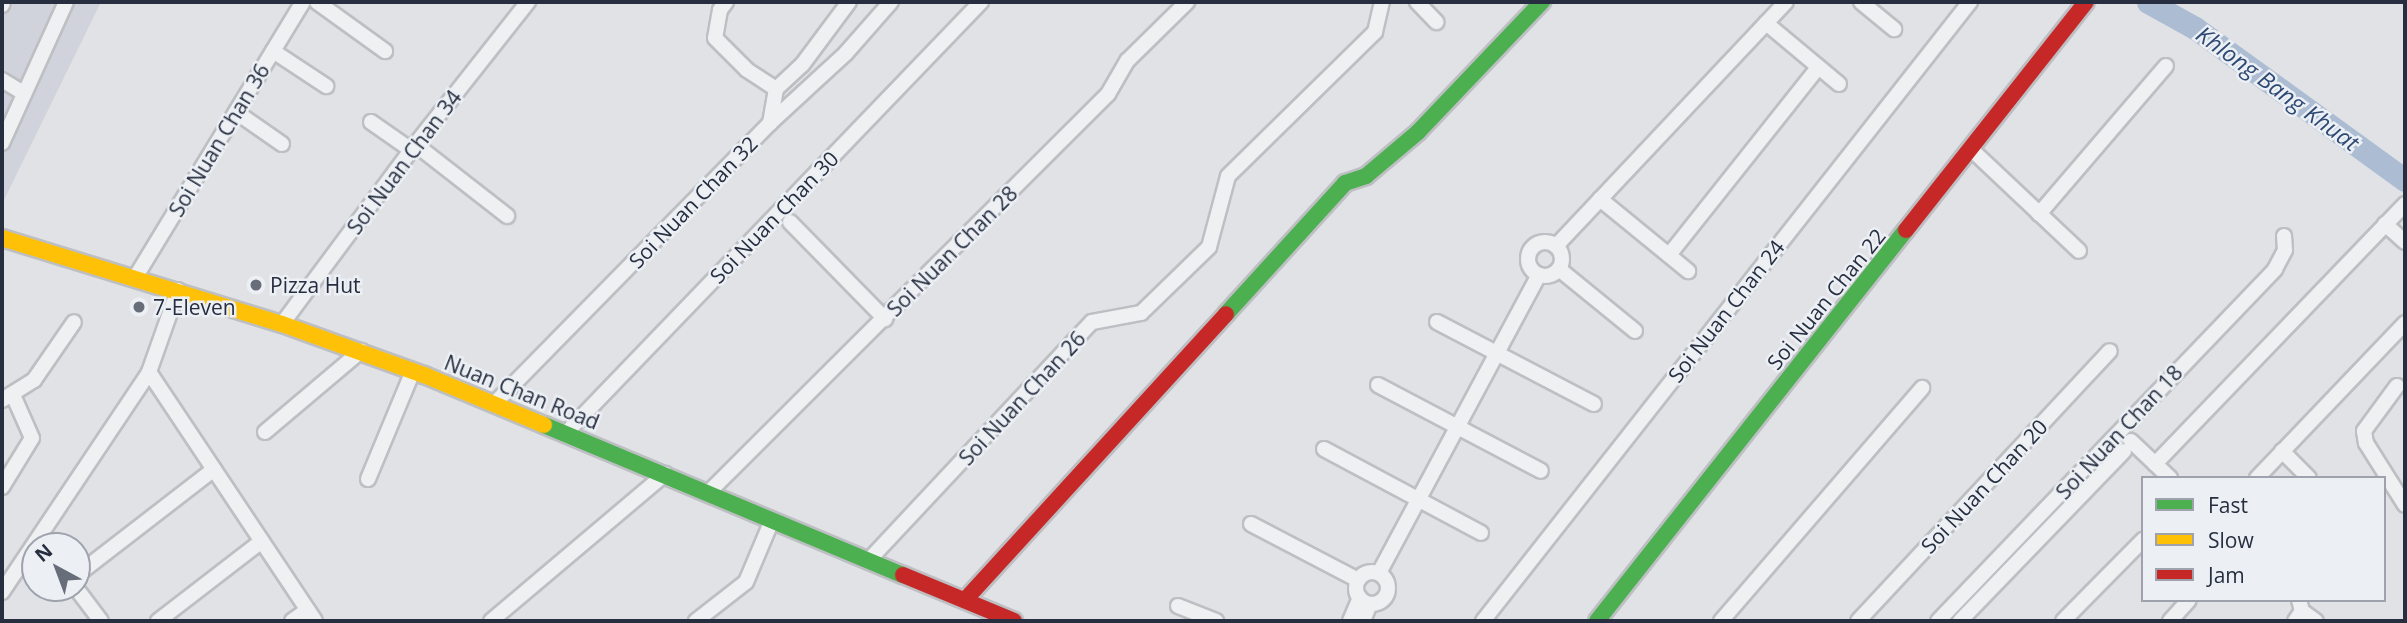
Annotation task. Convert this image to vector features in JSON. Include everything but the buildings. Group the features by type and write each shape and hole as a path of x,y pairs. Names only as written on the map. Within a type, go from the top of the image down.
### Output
{"street":[{"path":"2,143 66,2"},
{"name":"Soi Nuan Chan 36","path":"135,278 303,2"},
{"path":"317,2 385,51"},
{"path":"726,2 720,10 715,38 747,70 776,89"},
{"path":"770,123 776,89 802,65 849,2"},
{"name":"Soi Nuan Chan 32","path":"495,403 770,123 846,53 891,2"},
{"name":"Soi Nuan Chan 30","path":"567,432 981,2"},
{"name":"Soi Nuan Chan 28","path":"708,493 1108,94 1128,60 1187,2"},
{"name":"Soi Nuan Chan 26","path":"869,560 1093,322 1141,313 1209,247 1228,176 1375,32 1382,2"},
{"path":"1417,2 1436,22"},
{"path":"965,600 1345,183 1366,176 1418,132 1542,2"},
{"path":"1556,246 1786,2"},
{"path":"1861,2 1894,29"},
{"name":"Soi Nuan Chan 24","path":"1483,621 1970,2"},
{"name":"Soi Nuan Chan 22","path":"1597,621 1972,150 2086,2"},
{"name":"Soi Nuan Chan 34","path":"282,324 521,4"},
{"path":"1766,23 1839,84"},
{"path":"272,51 326,86"},
{"path":"2039,214 2166,66"},
{"path":"1670,255 1818,68"},
{"path":"2,80 24,93"},
{"path":"236,112 282,145"},
{"path":"371,122 413,147 507,216"},
{"path":"1972,150 2079,251"},
{"path":"1600,199 1688,271"},
{"path":"2155,464 2405,204"},
{"path":"789,222 885,319"},
{"path":"2385,224 2405,242"},
{"name":"Soi Nuan Chan 18","path":"1938,621 2275,269 2285,250 2284,236"},
{"name":"Nuan Chan Road","path":"2,237 178,290 413,371 567,432 1014,621"},
{"path":"1540,243 1556,246 1562,257 1559,269 1550,276 1539,275 1528,262 1531,251 1540,243"},
{"path":"1559,269 1635,331"},
{"path":"1379,573 1456,425 1539,275"},
{"path":"47,532 149,372 178,290"},
{"path":"1437,321 1594,404"},
{"path":"2,487 32,438 7,397 34,380 74,322"},
{"path":"2260,476 2405,323"},
{"path":"265,432 360,351"},
{"name":"Soi Nuan Chan 20","path":"1858,621 2110,351"},
{"path":"368,479 413,371"},
{"path":"149,372 311,615 292,621"},
{"path":"1378,385 1541,471"},
{"path":"2397,386 2364,431 2366,443 2405,505"},
{"path":"1721,621 1922,388"},
{"path":"1961,621 2128,446 2155,464 2167,476"},
{"path":"1324,449 1481,533"},
{"path":"2282,451 2307,476"},
{"path":"91,564 214,469"},
{"path":"491,621 665,474"},
{"path":"696,621 746,582 772,520"},
{"path":"1251,524 1358,580 1365,601 1363,621"},
{"path":"158,621 262,541"},
{"path":"2063,621 2141,542"},
{"path":"2013,544 2024,555"},
{"path":"2,592 21,568"},
{"path":"1350,621 1365,601 1388,594 1388,583 1379,573 1367,573 1358,580"},
{"path":"87,602 101,621"},
{"path":"2169,621 2187,602"},
{"path":"1178,606 1216,621"},
{"path":"2298,611 2316,621"}],"shaded area":[{"path":"2,2 101,2 2,204"}],"waterway":[{"name":"Khlong Bang Khuat","path":"2148,2 2195,28 2405,180"}],"traffic: fast":[{"path":"1226,314 1345,183 1366,176 1418,132 1542,2"},
{"path":"1597,621 1906,230"},
{"path":"544,425 903,575"}],"traffic: slow":[{"path":"2,238 282,324 424,375 544,425"}],"traffic: jam":[{"path":"1906,230 2086,2"},
{"path":"965,600 1226,314"},
{"path":"903,575 1014,621"}],"place":[{"name":"Pizza Hut","path":"256,285"},
{"name":"7-Eleven","path":"139,307"}]}
